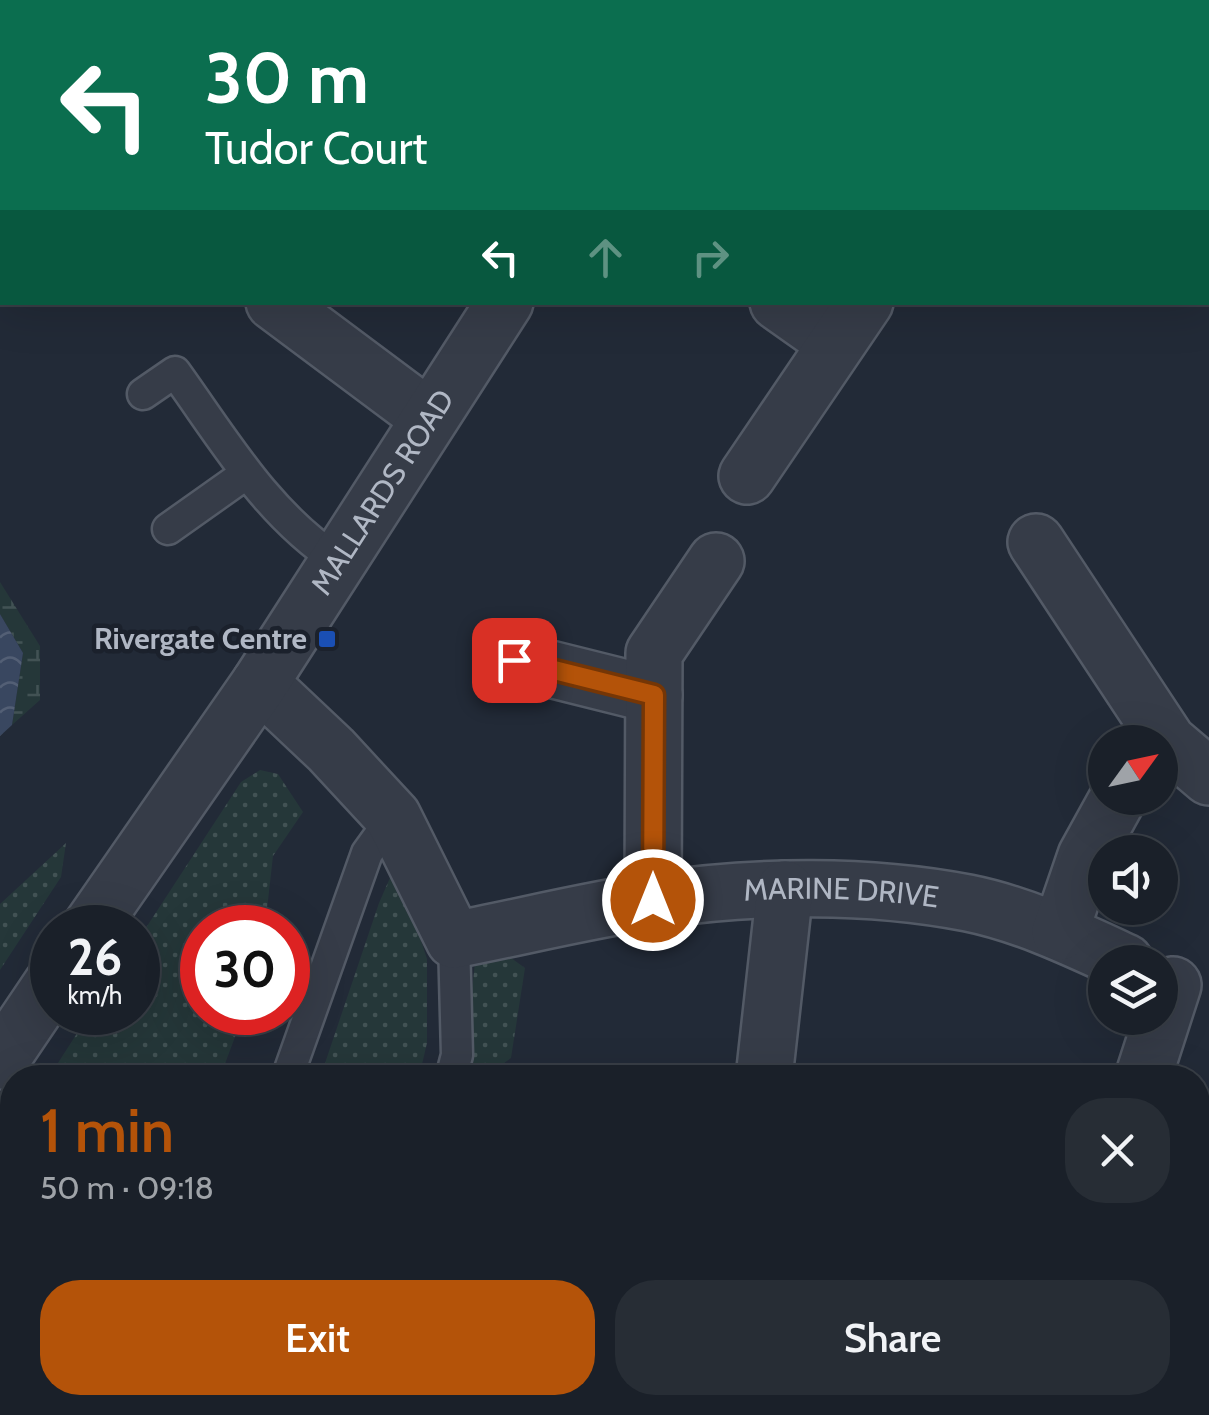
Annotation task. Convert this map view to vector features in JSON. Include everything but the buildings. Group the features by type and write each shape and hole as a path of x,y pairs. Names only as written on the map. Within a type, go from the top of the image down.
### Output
{"street":[{"path":"278,305 428,418"},
{"name":"MALLARDS ROAD","path":"106,905 260,683 502,305"},
{"path":"747,476 850,323 788,305"},
{"path":"1036,542 1151,725"},
{"path":"653,900 654,653 716,561"},
{"path":"514,660 654,695"},
{"path":"260,683 332,750 394,817 454,940"},
{"path":"1178,756 1209,777"},
{"path":"1060,932 1086,856 1109,815"},
{"path":"765,1065 785,889"},
{"name":"MARINE DRIVE","path":"454,940 653,900 785,889 889,894 970,904 1088,945"},
{"path":"0,1061 30,1017"},
{"path":"1146,1065 1154,1035"}],"lane":[{"path":"143,394 176,372 280,515 337,560"},
{"path":"168,529 247,473"},
{"path":"292,1065 367,853 394,817"},
{"path":"454,940 454,1065"}],"green space":[{"path":"0,582 40,646 40,700 12,725 23,653 0,614"},
{"path":"260,770 278,774 303,812 273,856 267,905 180,905 180,1035 236,1035 224,1065 57,1065 76,1035 160,1035 160,906 241,782"},
{"path":"66,843 61,877 43,905 30,905 30,924 0,970 0,904"},
{"path":"396,864 427,959 427,1043 422,1065 324,1065"},
{"path":"503,952 525,968 511,1058 501,1065 464,1065 475,962"}],"water":[{"path":"0,614 23,653 12,725 0,736"}],"place":[{"name":"Rivergate Centre","path":"327,639"}],"route":[{"path":"514,660 654,695 653,900"}]}
